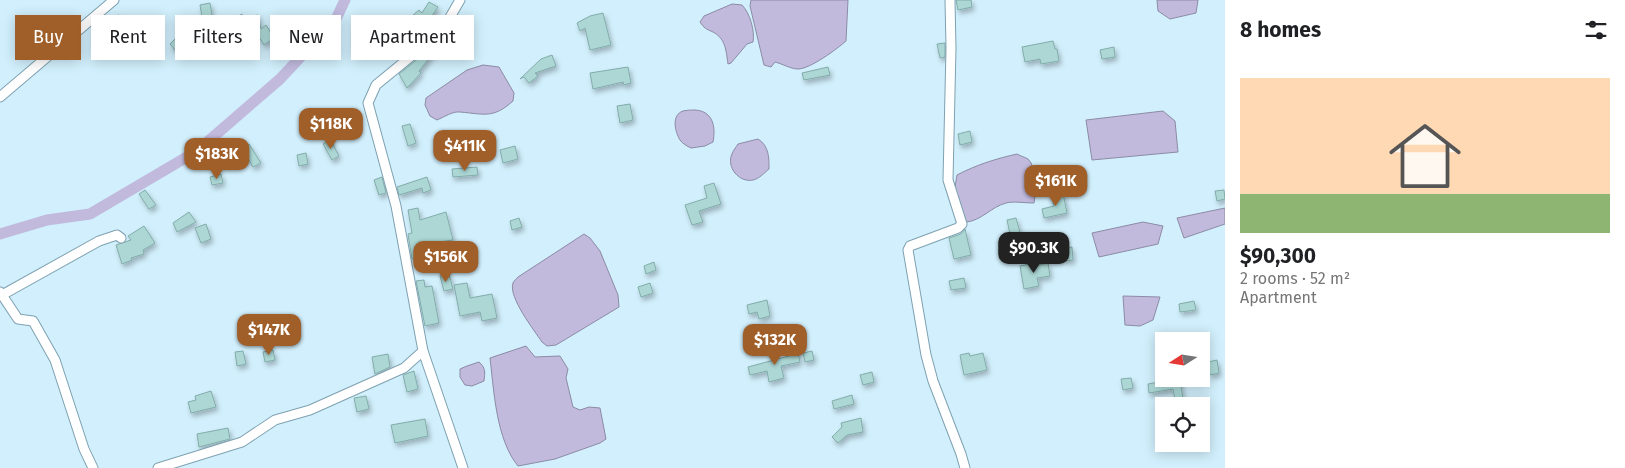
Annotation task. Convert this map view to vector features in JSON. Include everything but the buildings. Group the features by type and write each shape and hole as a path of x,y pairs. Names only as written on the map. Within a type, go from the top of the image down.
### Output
{"street":[{"path":"0,97 114,0"},
{"path":"460,0 442,31 376,85 368,103 396,206 424,351 463,468"},
{"path":"950,0 951,48 948,180 962,224 958,228 910,246 908,250 926,355 933,381 962,454 965,468"},
{"path":"93,468 84,449 54,360 33,320 18,319 1,293 99,241 117,235 121,238"},
{"path":"158,468 242,442 276,420 310,410 404,368 424,351"}],"shaded area":[{"path":"751,0 848,0 846,41 823,58 803,68 793,68 775,62 771,67 764,65 750,6"},
{"path":"1157,0 1198,0 1196,13 1170,19 1158,11"},
{"path":"732,4 742,5 745,8 751,22 753,42 747,44 728,64 725,46 721,38 705,28 700,22 704,16"},
{"path":"483,65 499,67 514,93 513,101 500,111 494,113 457,112 437,120 430,116 425,105 426,98 467,70"},
{"path":"695,110 706,113 712,121 714,136 713,142 705,146 691,148 680,140 675,120 679,113 683,111"},
{"path":"1163,111 1175,121 1178,152 1092,160 1086,120"},
{"path":"758,139 766,148 769,169 755,179 743,179 732,169 732,154 738,144"},
{"path":"1017,154 1028,159 1033,168 1034,203 1006,203 976,219 966,222 962,216 955,187 957,175 971,168"},
{"path":"1225,208 1225,224 1184,238 1177,218"},
{"path":"1143,222 1163,226 1158,244 1099,257 1092,233"},
{"path":"584,234 590,238 600,251 618,295 619,307 556,345 547,346 542,342 518,305 512,289 513,283 518,277"},
{"path":"1123,296 1160,297 1153,320 1140,326 1125,325"},
{"path":"526,346 535,357 560,356 568,369 566,378 573,407 580,410 589,407 600,408 606,439 600,443 555,459 518,466 505,442 497,414 490,358"},
{"path":"479,362 484,369 484,381 472,386 465,385 460,377 460,369"}],"waterway":[{"path":"0,234 47,220 90,214 197,151 280,79 336,19 345,0"}]}
